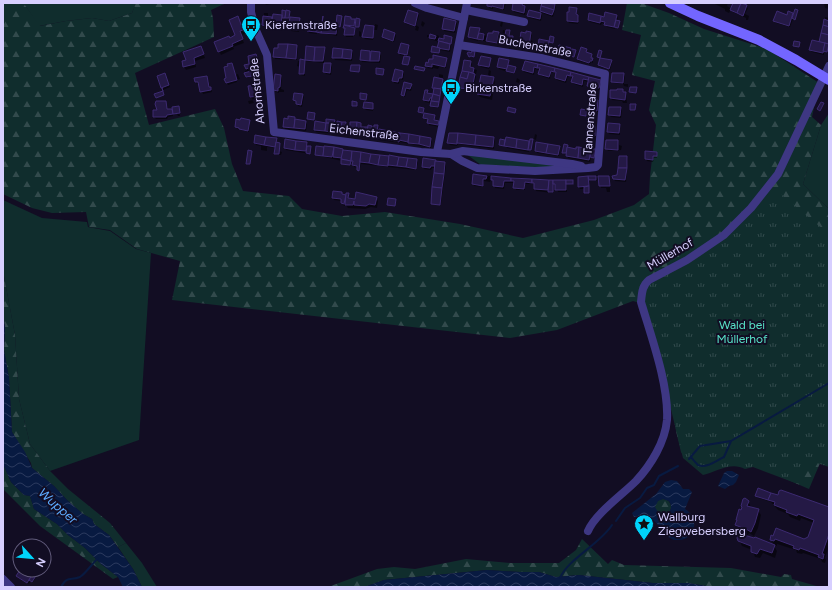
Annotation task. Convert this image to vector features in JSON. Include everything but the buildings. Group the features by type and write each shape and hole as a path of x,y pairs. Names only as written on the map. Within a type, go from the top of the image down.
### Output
{"main road":[{"path":"670,3 698,16 759,40 827,79"}],"street":[{"name":"Ahornstraße","path":"251,3 251,12 255,28 267,55 274,132"},
{"path":"415,3 427,8 465,10 524,22"},
{"path":"437,152 465,10"},
{"name":"Buchenstraße","path":"458,45 541,58 605,74"},
{"name":"Müllerhof","path":"588,531 590,525 598,516 636,480 648,466 661,445 667,421 667,403 660,369 641,302 645,284 649,280 687,260 724,235 751,208 778,174 827,79 829,66"},
{"name":"Tannenstraße","path":"598,164 605,74"},
{"name":"Eichenstraße","path":"274,132 414,151 451,154 463,151 572,164 588,168"},
{"name":"Eichenstraße","path":"451,154 477,168 535,172 596,167 598,164"},
{"path":"3,579 11,587"}],"green space":[{"path":"3,3 136,3 132,13 109,21 92,18 39,26 25,5 3,26"},
{"path":"136,3 226,3 211,10 214,37 135,73 149,125 215,109 224,128 232,164 243,191 289,196 302,209 342,216 385,212 460,224 523,238 594,220 634,205 649,194 656,125 649,110 655,81 632,75 641,35 622,30 627,3 641,3 669,13 704,29 767,49 819,83 812,117 821,125 803,184 829,209 829,459 823,456 809,489 760,468 683,455 676,431 667,370 647,305 633,301 557,330 510,338 172,300 180,261 137,249 110,230 89,227 86,212 52,213 32,208 3,194 3,26 14,6 25,5 40,26 92,18 109,21 132,13"},
{"path":"829,113 829,209 803,184 821,125"},
{"path":"465,153 556,164 556,168 481,165"},
{"name":"Wald bei Müllerhof","path":"771,186 829,234 829,467 814,462 804,468 798,484 753,467 745,469 734,466 703,475 683,458 645,304 645,297 650,285 724,238 745,221"},
{"path":"3,200 42,218 87,222 88,227 110,231 136,249 151,253 139,440 50,471 30,444 19,399 15,335 3,271"},
{"path":"3,271 15,335 19,399 30,444 50,471 68,489 110,523 126,543 118,547 109,535 94,524 92,519 83,514 54,486 32,468 31,463 12,432 9,378 4,350 5,328 3,313"},
{"path":"3,464 11,482 24,495 30,496 34,509 57,524 101,564 118,577 113,579 40,526 3,489"},
{"path":"663,499 669,501 671,507 669,513 663,515 657,513 655,507 657,501"},
{"path":"582,539 608,564 612,560 624,565 731,568 781,577 784,574 791,575 792,579 820,587 712,587 688,583 653,583 579,575 556,577 539,572 487,570 384,580 364,587 328,587 377,569 394,567 415,569 466,559 511,563 559,563 576,550"},
{"path":"126,543 142,563 157,587 142,587 133,569 118,547"}],"water":[{"name":"Wupper","path":"3,313 5,328 4,350 9,378 12,432 25,452 32,468 54,486 83,514 92,519 94,524 109,535 133,569 142,587 123,587 118,577 101,564 85,548 57,524 34,509 30,496 24,495 11,482 3,464"},
{"path":"727,471 732,471 739,475 733,485 725,489 718,486 724,473"},
{"path":"671,480 677,481 683,489 689,489 692,492 685,509 693,518 694,529 688,537 682,540 671,538 649,518 642,516 634,517 632,513 656,494 665,482","holes":["663,499 669,501 671,507 669,512 665,514 658,512 655,507 658,501"]},
{"path":"487,570 539,572 556,577 579,575 653,583 688,583 712,587 364,587 384,580"}],"waterway":[{"path":"691,457 698,465 704,466 711,464 724,457 731,441 829,383"},
{"path":"689,459 700,446 731,441"},
{"path":"616,521 625,508 640,498 647,488 654,485 659,476 678,466"},
{"path":"560,578 570,564 600,539 612,525"},
{"path":"61,587 65,581 82,576 98,558"}],"place":[{"name":"Kiefernstraße","path":"251,42"},
{"name":"Birkenstraße","path":"451,105"},
{"name":"Wallburg Ziegwebersberg","path":"644,541"}]}
